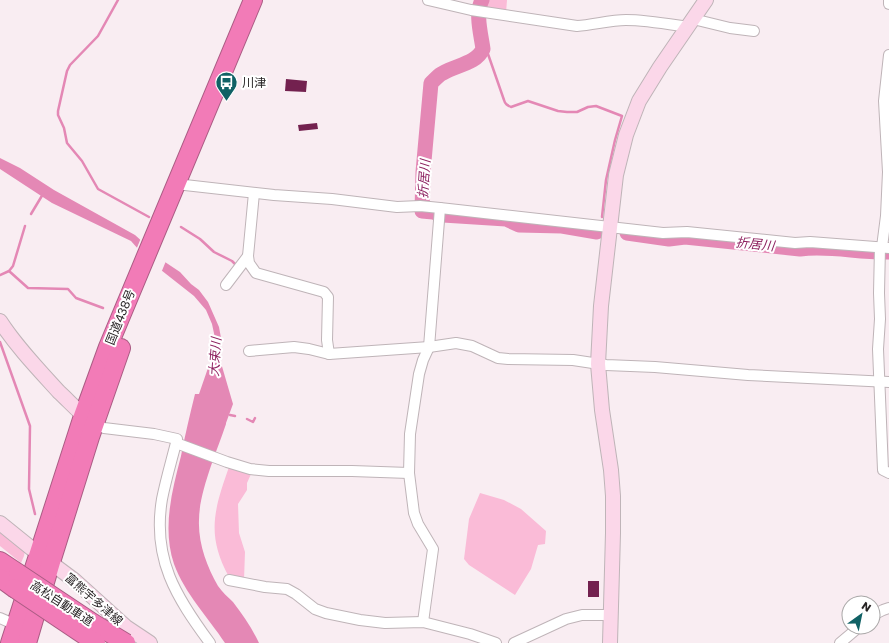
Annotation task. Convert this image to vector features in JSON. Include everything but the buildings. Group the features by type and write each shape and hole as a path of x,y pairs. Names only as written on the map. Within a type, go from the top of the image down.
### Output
{"highway":[{"name":"国道438号","path":"27,643 45,558 89,420 108,347 159,239 253,0"},
{"name":"国道438号","path":"181,184 264,0"},
{"name":"国道438号","path":"10,643 8,622 45,558"},
{"name":"高松自動車道","path":"0,561 8,585 96,643"},
{"name":"高松自動車道","path":"8,585 93,623 126,643"},
{"path":"8,585 71,634 90,643"}],"street":[{"path":"428,0 479,11 576,26 624,20 690,23 754,31"},
{"path":"610,643 613,533 612,470 599,383 598,364 601,306 617,168 632,118 649,84 706,0"},
{"path":"889,55 884,101 888,172 886,216 879,293 880,319 878,349 884,382 883,470 889,473"},
{"path":"181,184 254,193 332,199 397,207 422,206 440,212 663,233 687,232 715,234 795,243 810,242 882,249"},
{"path":"254,193 248,256 249,263 256,273 324,292 327,295 327,340 329,354"},
{"path":"423,622 433,549 418,524 414,513 409,473 410,434 419,374 429,347 440,212"},
{"path":"226,285 248,256"},
{"path":"0,321 16,343 46,378 89,420 104,428 154,434 177,439 162,499 161,543 164,561 170,580 189,615 210,643"},
{"path":"249,351 294,347 329,354 429,347 456,343 464,344 498,358 573,360 598,364 748,375 884,382"},
{"path":"177,443 218,459 250,469 269,471 409,473"},
{"name":"富熊宇多津線","path":"0,523 74,580 126,627 150,643"},
{"path":"230,580 265,587 287,589 315,609 326,613 360,620 385,623 423,622 470,634 496,643"},
{"path":"514,643 566,619 582,615 611,614"},
{"path":"840,643 850,635"}],"shaded area":[{"path":"485,0 507,0 506,13 482,7"},
{"path":"229,467 251,474 247,483 247,490 238,504 239,533 245,552 244,580 229,577 217,548 215,535 216,510"},
{"path":"480,493 504,500 521,509 546,531 545,544 538,545 531,569 515,595 469,565 464,559 469,519"},
{"path":"0,528 25,551 21,563 0,546"}],"water":[{"name":"大束川","path":"0,158 20,168 54,190 135,235 165,262 180,272 199,290 208,302 219,327 221,338 221,363 233,404 205,484 200,509 200,537 207,563 218,586 233,602 259,643 225,643 184,585 174,564 170,550 169,523 174,483 195,394 199,394 208,368 212,368 215,352 215,338 212,324 206,310 194,296 147,259 131,241 52,203 0,169"}],"pier":[{"path":"141,238 166,261 161,273 145,261 136,250"}],"waterway":[{"path":"118,0 98,36 70,65 67,71 58,115 64,128 67,143 82,161 98,189 149,217"},
{"name":"折居川","path":"482,0 479,18 483,49 480,54 471,61 441,74 431,83 423,172 422,211 443,215 506,219 519,225 562,226 597,232"},
{"path":"483,49 488,54 505,102 511,107 528,101 558,111 567,112 577,112 588,107 596,106 622,116 606,180 602,217"},
{"path":"31,214 43,194"},
{"path":"0,275 9,271 13,266 25,226"},
{"path":"181,227 200,239 214,252 235,264"},
{"name":"折居川","path":"627,233 669,239 685,237 800,249 833,248 889,252"},
{"path":"9,271 28,288 68,289 76,298 103,308"},
{"path":"0,342 30,426 29,489 35,514"},
{"path":"230,415 235,416"},
{"path":"247,419 253,422 255,418"}],"place":[{"name":"川津","path":"227,102"}]}
